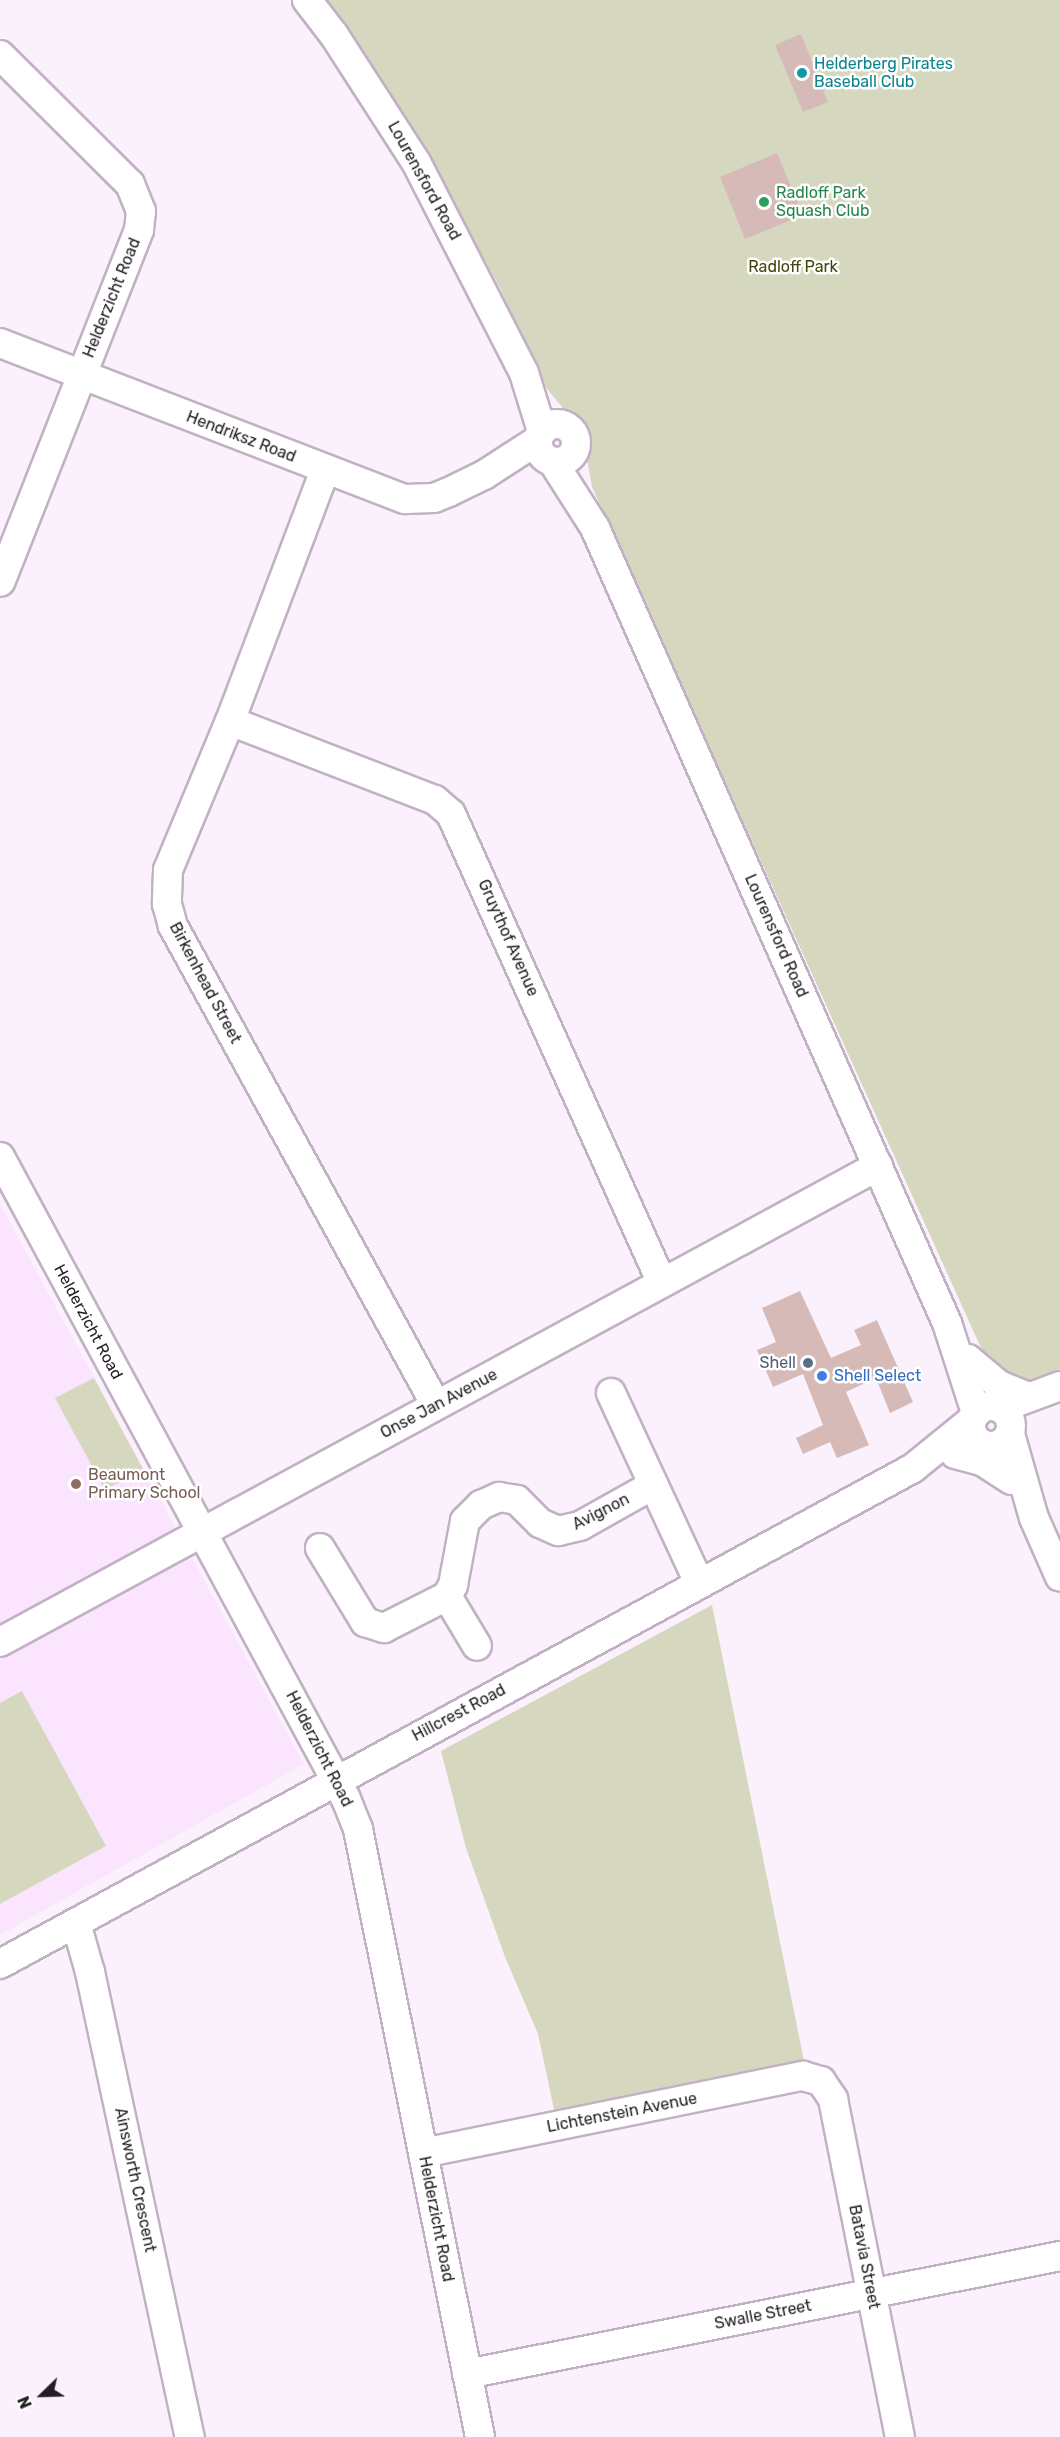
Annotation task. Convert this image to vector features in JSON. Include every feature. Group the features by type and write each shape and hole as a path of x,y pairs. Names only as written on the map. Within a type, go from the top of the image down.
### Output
{"street":[{"name":"Lourensford Road","path":"307,0 334,35 416,162 524,373 552,445 595,528 962,1351 958,1365 992,1425 1060,1577"},
{"name":"Helderzicht Road","path":"0,56 130,184 140,201 139,230 0,582"},
{"name":"Hendriksz Road","path":"0,343 396,496 422,500 552,445"},
{"name":"Birkenhead Street","path":"325,470 230,721 168,870 166,896 172,926 436,1406"},
{"name":"Gruythof Avenue","path":"230,721 435,800 451,813 662,1283"},
{"name":"Helderzicht Road","path":"0,1157 201,1532 338,1779 358,1829 480,2437"},
{"name":"Onse Jan Avenue","path":"0,1642 878,1166"},
{"path":"962,1351 999,1386 1028,1397"},
{"name":"Hillcrest Road","path":"919,1464 956,1454 1028,1397 1060,1388"},
{"name":"Hillcrest Road","path":"0,1965 1060,1388"},
{"path":"611,1394 699,1583"},
{"name":"Lourensford Road","path":"992,1425 1011,1480 1034,1518"},
{"path":"956,1454 982,1461 1011,1480"},
{"name":"Avignon","path":"447,1596 453,1585 465,1521 481,1505 499,1497 517,1500 548,1529 558,1531 580,1526 653,1485"},
{"path":"320,1548 353,1608 373,1627 398,1623 447,1596 477,1646"},
{"name":"Ainsworth Crescent","path":"76,1923 190,2437"},
{"name":"Lichtenstein Avenue","path":"423,2153 802,2076 821,2081"},
{"name":"Batavia Street","path":"821,2081 833,2099 900,2437"},
{"name":"Swalle Street","path":"467,2374 1060,2256"}],"shaded area":[{"name":"Beaumont Primary School","path":"0,1204 304,1764 0,1935"}],"green space":[{"name":"Radloff Park","path":"324,0 1060,0 1060,1369 1028,1386 1018,1387 986,1359 592,487 582,431 542,383 501,290 440,178 386,85"},
{"path":"94,1378 143,1469 105,1490 55,1398"},
{"path":"712,1605 804,2061 555,2114 538,2034 505,1957 466,1848 441,1751"},
{"path":"22,1691 106,1846 0,1904 0,1703"}],"building":[{"name":"Helderberg Pirates Baseball Club","path":"801,34 828,102 803,112 775,45"},
{"name":"Radloff Park Squash Club","path":"777,153 803,215 745,239 720,177"},
{"path":"800,1291 831,1358 861,1345 854,1330 877,1320 913,1402 890,1413 876,1378 846,1392 869,1445 837,1458 830,1442 803,1454 796,1438 823,1425 803,1374 773,1387 757,1350 776,1342 762,1308"}],"place":[{"name":"Helderberg Pirates Baseball Club","path":"802,73"},
{"name":"Radloff Park Squash Club","path":"764,202"},
{"name":"Shell","path":"808,1363"},
{"name":"Shell Select","path":"822,1376"},
{"name":"Beaumont Primary School","path":"76,1484"}]}
